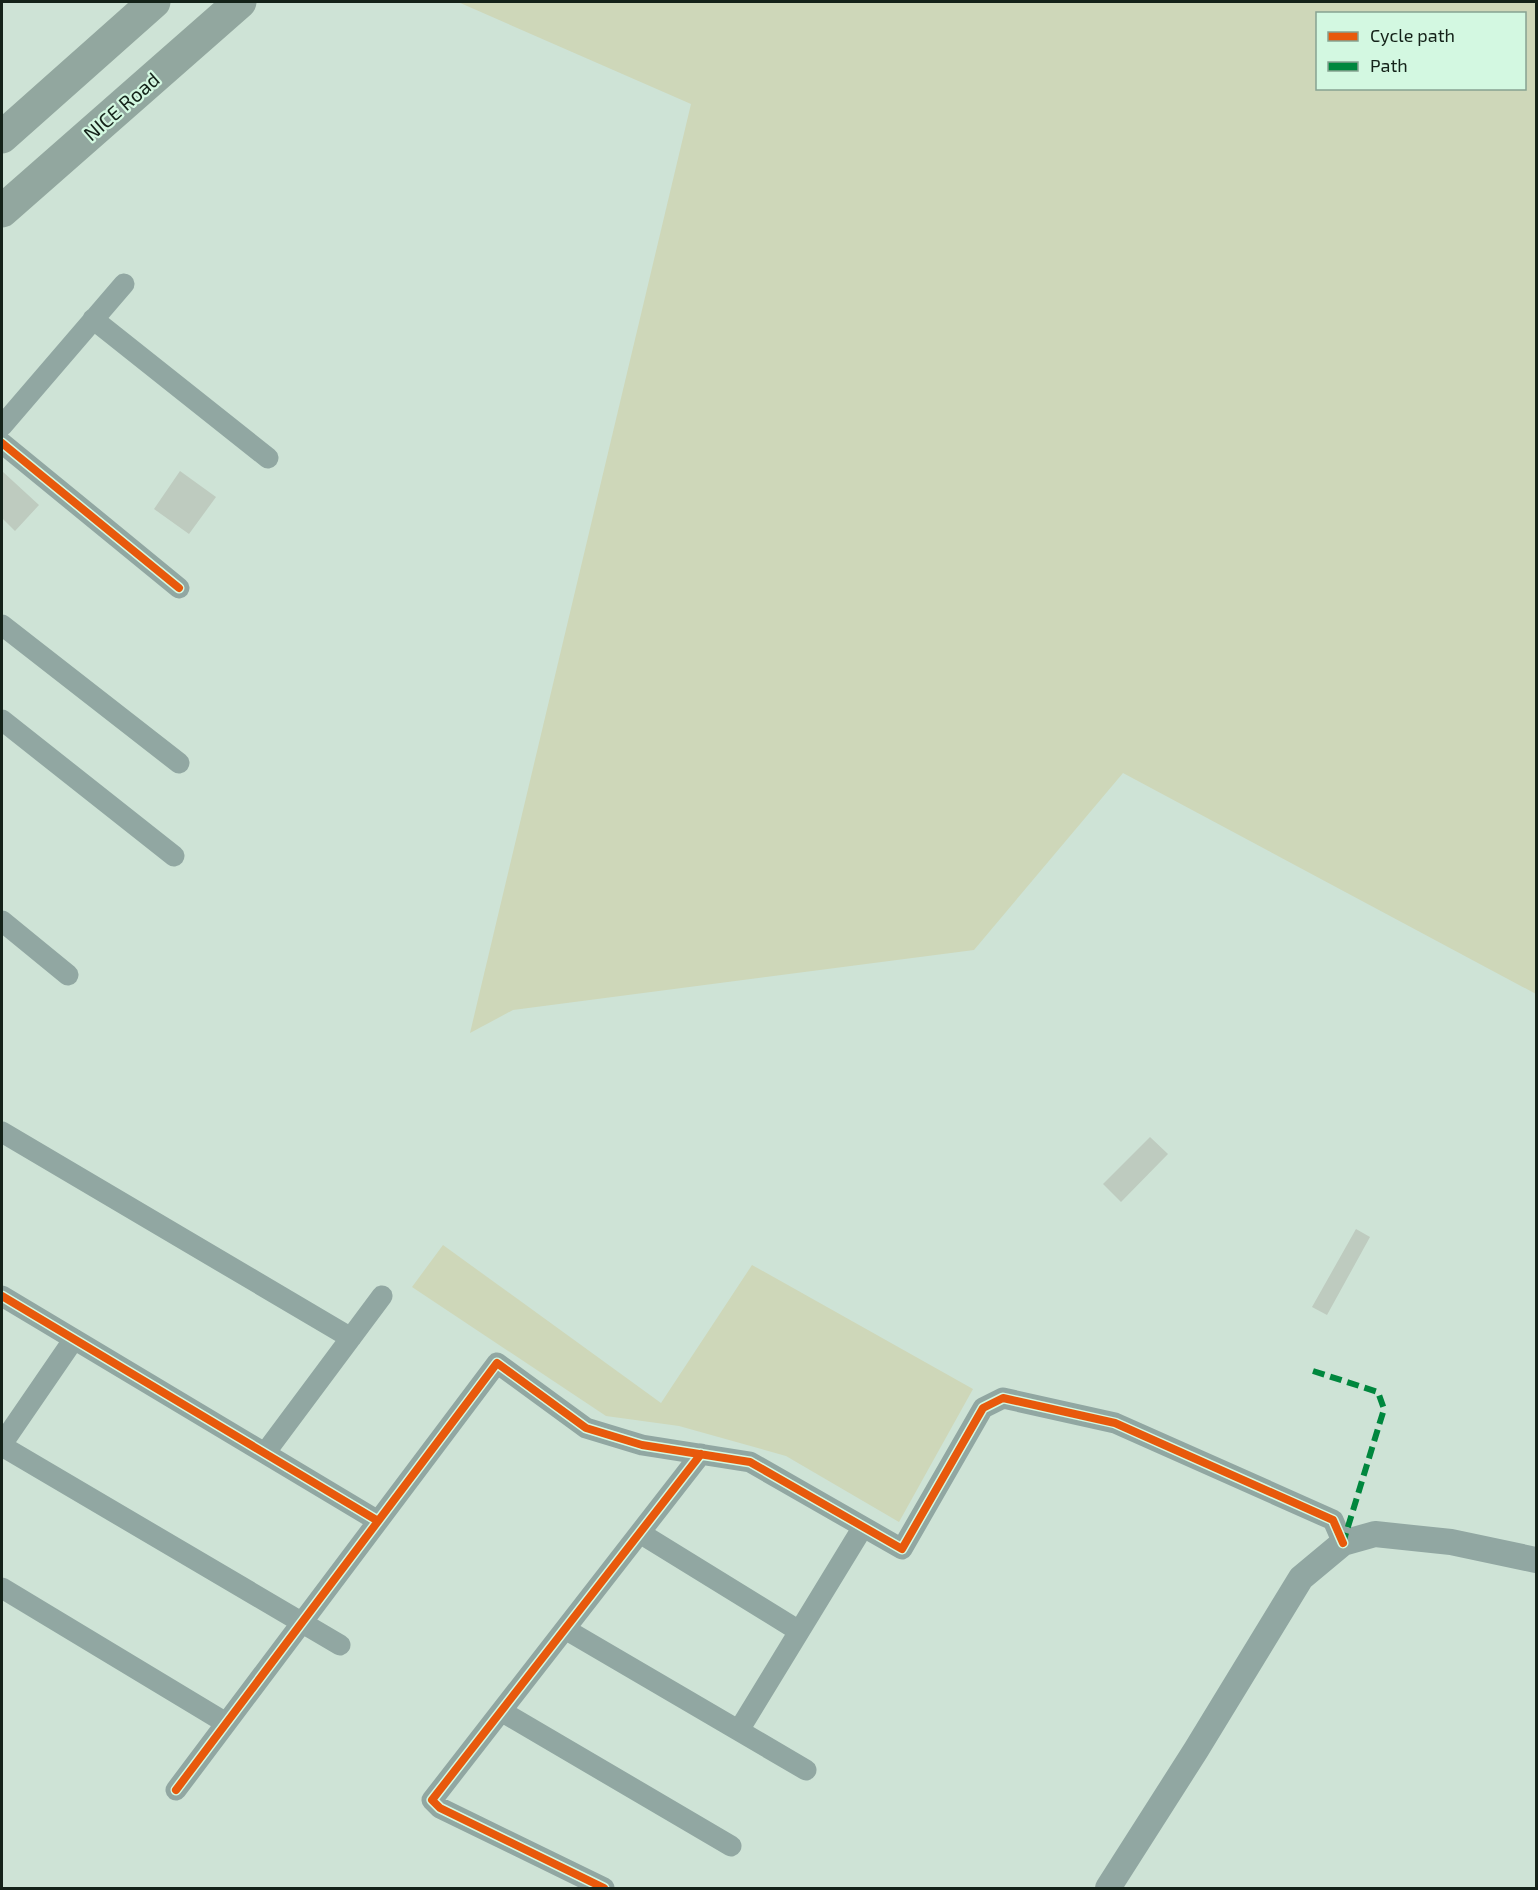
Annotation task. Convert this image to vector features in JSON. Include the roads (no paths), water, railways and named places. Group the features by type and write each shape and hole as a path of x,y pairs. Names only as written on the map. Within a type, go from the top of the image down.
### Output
{"highway":[{"path":"2,137 154,2"},
{"name":"NICE Road","path":"2,211 240,2"}],"street":[{"path":"2,426 124,284"},
{"path":"93,320 268,458"},
{"path":"2,443 179,588"},
{"path":"2,625 179,763"},
{"path":"2,720 174,856"},
{"path":"2,921 68,975"},
{"path":"2,1132 351,1338"},
{"path":"2,1296 378,1521"},
{"path":"265,1453 382,1296"},
{"path":"74,1339 2,1445 340,1645"},
{"path":"176,1790 497,1363 586,1428 642,1445 750,1462 902,1549 983,1408 1003,1398 1115,1423 1333,1520 1343,1543"},
{"path":"604,1888 440,1808 432,1800 701,1454"},
{"path":"739,1730 863,1527"},
{"path":"640,1533 799,1631"},
{"path":"1108,1888 1301,1578 1343,1543 1375,1534 1451,1542 1536,1560"},
{"path":"2,1588 226,1723"},
{"path":"565,1629 806,1770"},
{"path":"501,1711 731,1846"}]}
